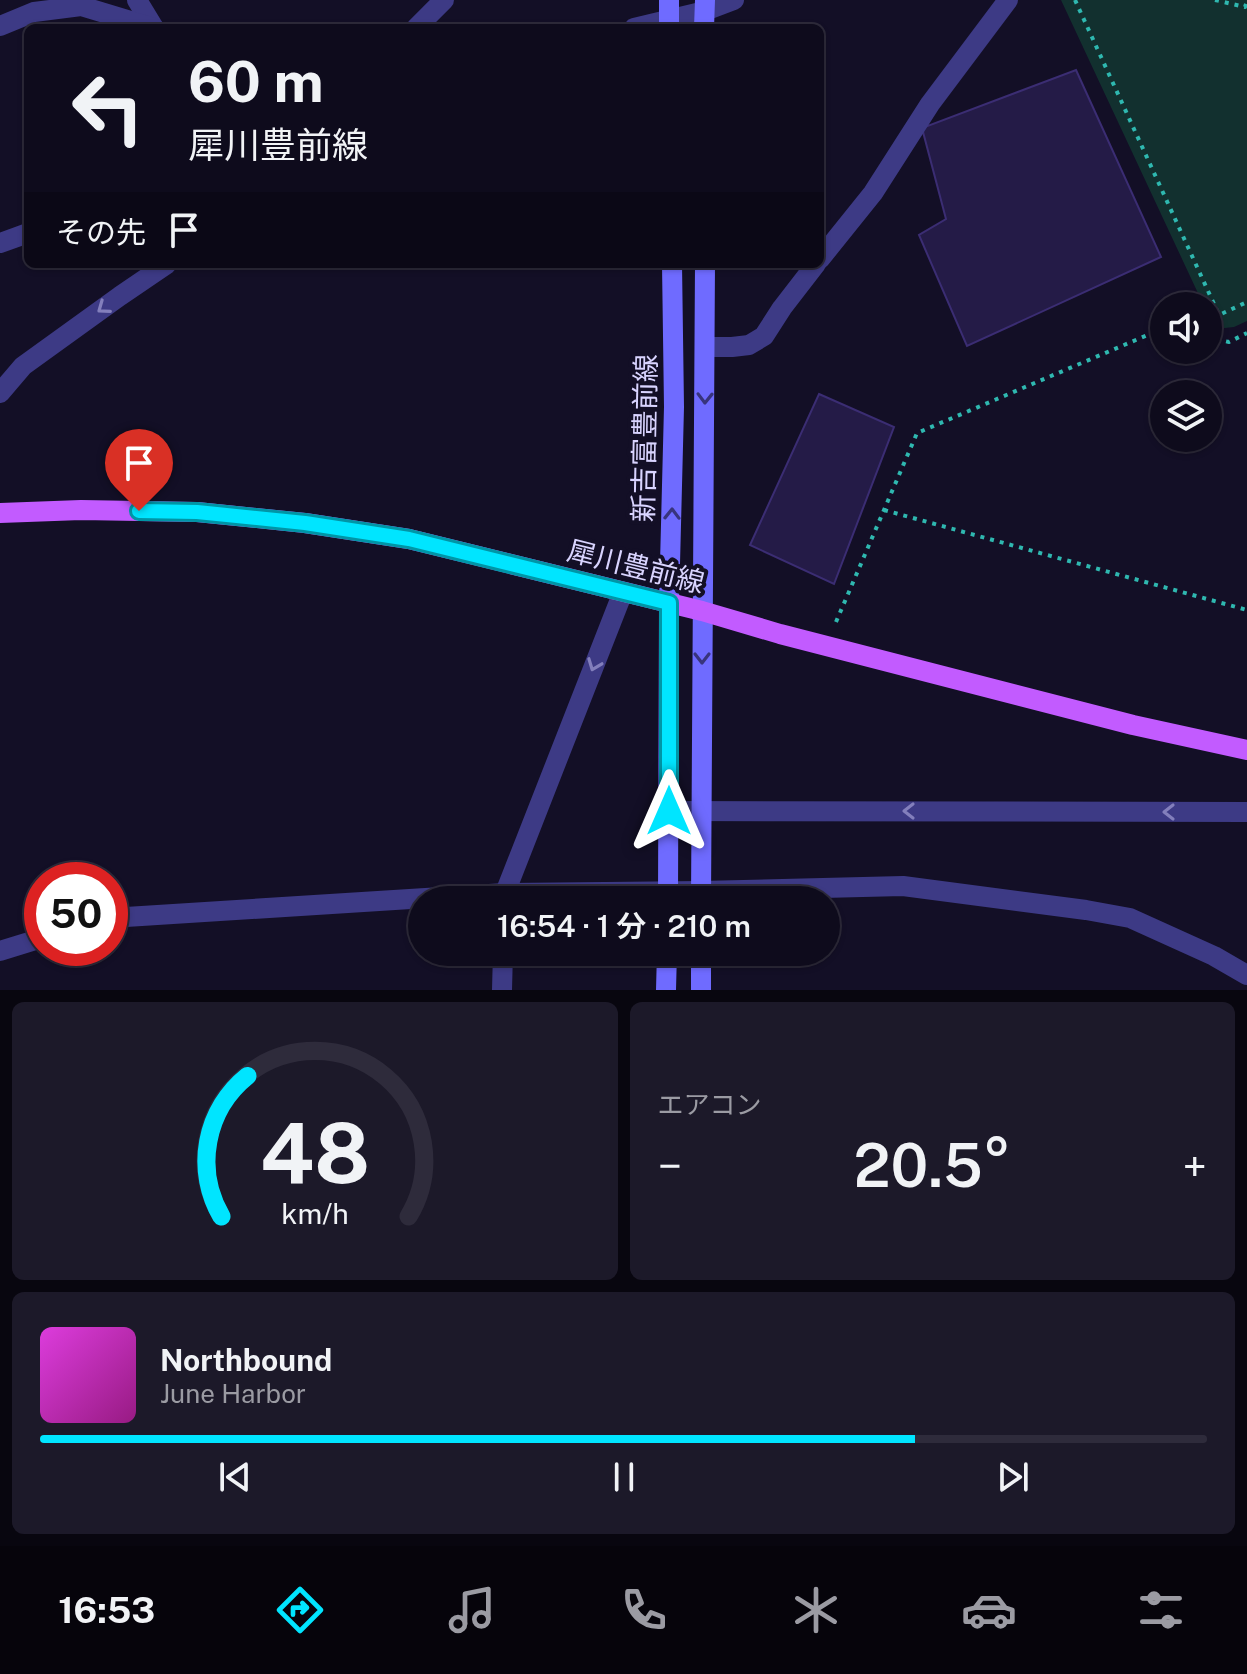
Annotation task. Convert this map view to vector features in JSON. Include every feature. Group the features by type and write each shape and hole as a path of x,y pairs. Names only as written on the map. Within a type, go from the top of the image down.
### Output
{"main road":[{"name":"新吉富豊前線","path":"668,886 669,603 674,407 672,268"},
{"path":"701,886 705,268"},
{"name":"犀川豊前線","path":"0,513 81,510 197,512 305,523 409,539 702,611 1133,725 1247,750"},
{"path":"666,990 667,966"},
{"path":"701,966 701,990"}],"street":[{"path":"137,0 152,24"},
{"path":"420,24 444,0"},
{"path":"646,24 669,16 705,13 734,0"},
{"path":"824,254 873,193 930,104 1008,0"},
{"path":"0,26 34,12 81,6 141,24"},
{"path":"0,243 24,234"},
{"path":"0,393 23,366 161,268"},
{"path":"706,347 749,345 764,336 813,268"},
{"path":"509,886 623,592"},
{"path":"669,811 1247,812"},
{"path":"840,889 903,886 1130,918 1214,956 1247,975"},
{"path":"128,917 408,902"},
{"path":"0,951 24,944"},
{"path":"502,990 503,966"}],"path":[{"path":"1075,0 1219,315 1247,302"},
{"path":"1215,0 1245,7 1247,1"},
{"path":"1222,341 1229,342 1247,333"},
{"path":"836,622 917,433 1150,334"},
{"path":"884,510 1247,610"}],"green space":[{"path":"1061,0 1247,0 1247,321 1222,328 1222,292 1197,292"}],"building":[{"path":"1076,70 1161,257 967,346 919,235 946,219 922,128"},
{"path":"819,394 894,427 834,584 750,545"}],"route":[{"path":"139,511 197,512 305,523 409,539 669,603 669,811"}]}
